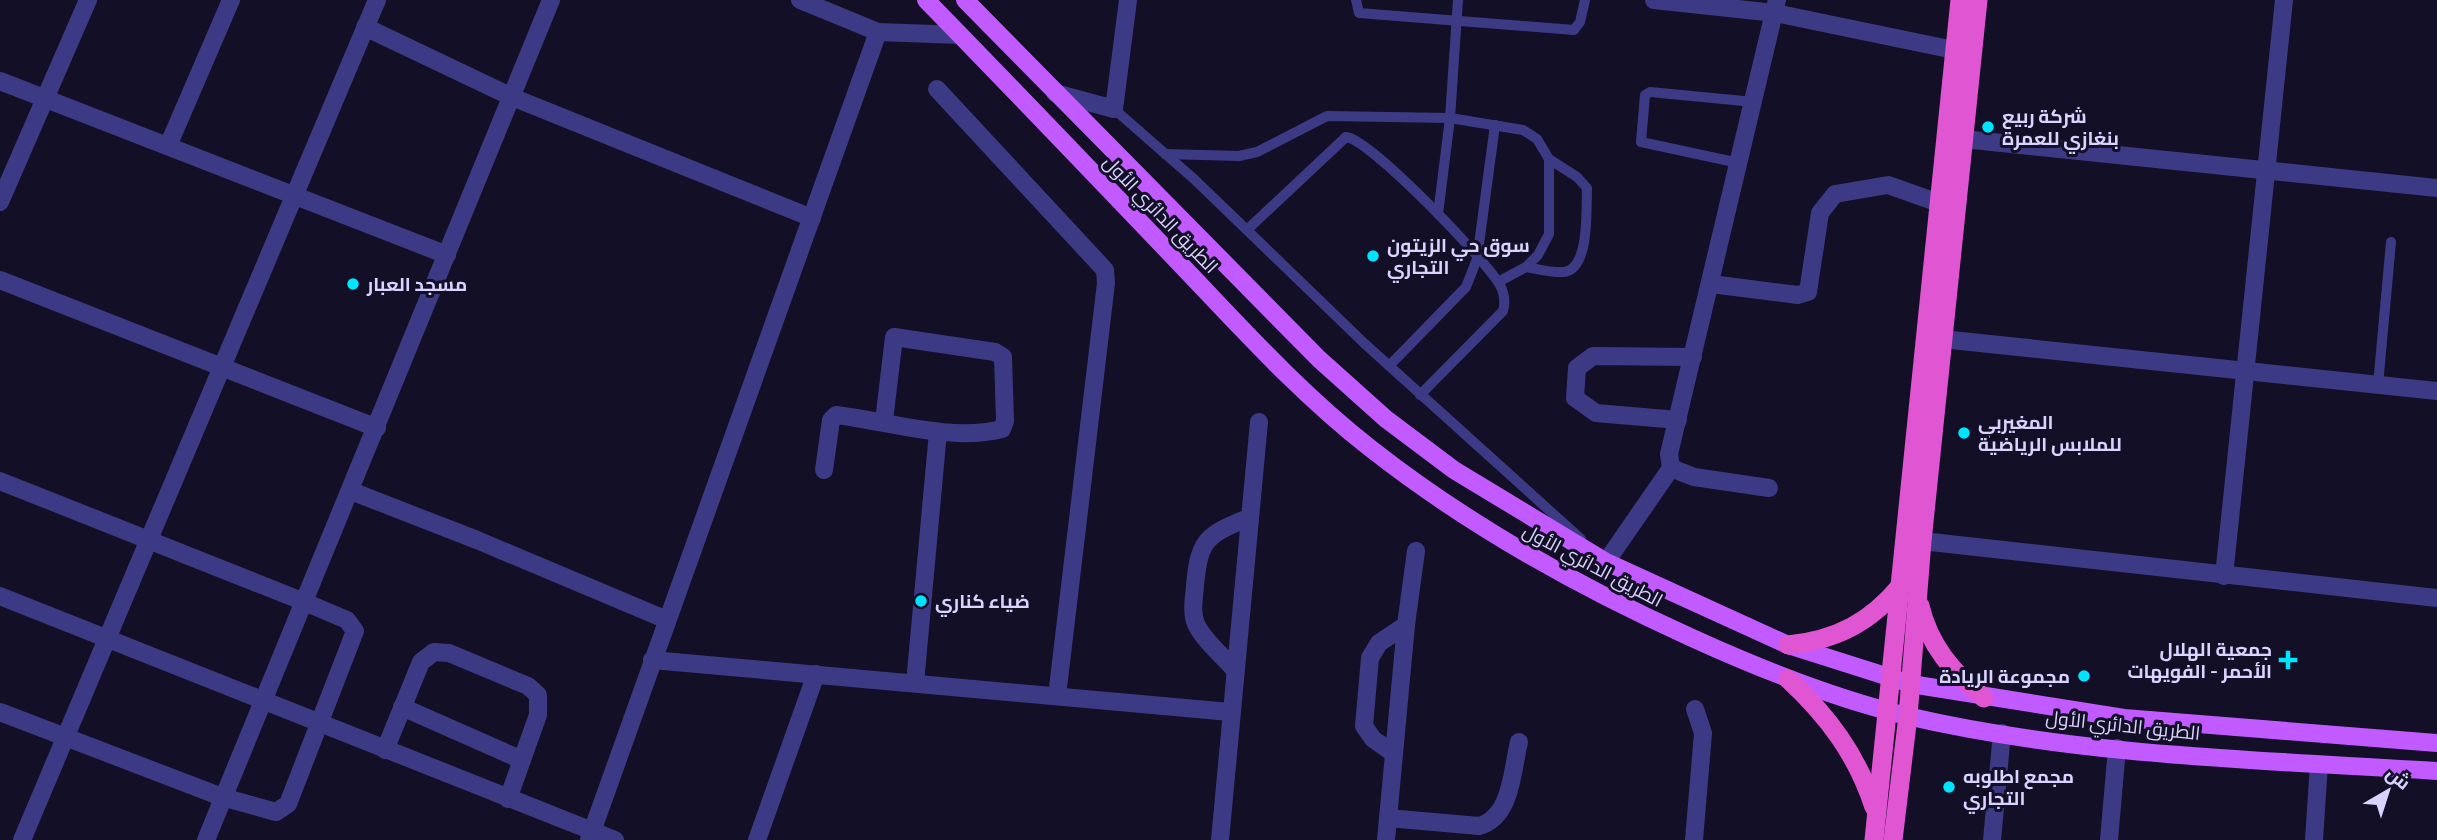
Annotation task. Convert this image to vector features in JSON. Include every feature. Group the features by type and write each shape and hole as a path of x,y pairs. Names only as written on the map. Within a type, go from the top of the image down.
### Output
{"highway":[{"path":"1892,840 1911,684 1910,589 1939,203 1959,0"},
{"path":"1874,840 1889,678 1922,541 1978,0"},
{"path":"1788,645 1815,642 1841,634 1910,589"},
{"path":"1910,589 1933,642 1947,663 1984,698"},
{"path":"1788,680 1812,701 1839,735 1866,782 1876,813"}],"main road":[{"name":"الطريق الدائري الأول","path":"926,0 1236,323 1368,447 1440,500 1515,548 1629,610 1788,680 1908,716 2002,733 2117,748 2437,771"},
{"name":"الطريق الدائري الأول","path":"965,0 979,7 1055,93 1319,359 1386,419 1477,484 1606,562 1788,645 1911,684 1984,698 2124,718 2242,730 2437,743"}],"street":[{"path":"0,202 88,0"},
{"path":"169,146 231,0"},
{"path":"22,840 292,195 377,0"},
{"path":"206,840 261,700 351,491 551,0"},
{"path":"800,0 878,32 960,35"},
{"path":"1055,93 1114,109 1128,0"},
{"path":"1654,0 1776,6 1954,50"},
{"path":"2224,576 2284,0"},
{"path":"1769,488 1694,477 1671,468 1668,460 1776,6"},
{"path":"365,27 512,97 812,218"},
{"path":"590,836 878,32"},
{"path":"0,81 447,255"},
{"path":"937,89 1105,270 1107,283 1058,696"},
{"path":"1963,139 2437,188"},
{"path":"1711,284 1797,295 1808,292 1820,213 1835,194 1888,185 1939,203"},
{"path":"0,280 377,428"},
{"path":"824,470 833,417 884,421 892,427 939,432 1003,428 1004,361 1000,353 894,337 884,421"},
{"path":"1942,339 2437,391"},
{"path":"1678,420 1587,409 1575,398 1577,368 1593,356 1693,357"},
{"path":"1220,840 1248,517 1259,422"},
{"path":"915,683 939,432"},
{"path":"1606,562 1671,468"},
{"path":"0,481 347,620 355,631 288,804 283,810 267,811 222,797 0,712"},
{"path":"351,491 477,540 667,620"},
{"path":"1234,669 1205,636 1193,615 1198,555 1204,542 1216,531 1248,517"},
{"path":"1922,541 2437,598"},
{"path":"1386,840 1406,625 1416,551"},
{"path":"0,596 508,799 590,836 615,840"},
{"path":"1393,753 1373,739 1364,726 1370,658 1379,643 1406,625"},
{"path":"385,750 421,662 433,652 449,653 528,686 538,695 540,705 508,799"},
{"path":"652,660 1230,712"},
{"path":"757,840 816,674"},
{"path":"402,707 522,760"},
{"path":"1694,840 1703,733 1695,709"},
{"path":"1992,840 2002,733"},
{"path":"1388,818 1479,826 1488,824 1503,811 1519,742"},
{"path":"2109,840 2117,748"},
{"path":"2314,840 2319,764"}],"lane":[{"path":"1356,0 1359,13 1574,30 1580,22 1584,0"},
{"path":"1438,215 1450,118 1458,0"},
{"path":"1740,163 1641,142 1646,95 1650,92 1754,102"},
{"path":"1114,109 1248,229 1420,395 1606,562"},
{"path":"1166,154 1239,156 1257,152 1328,116 1450,118 1523,130 1536,139 1549,159 1577,177 1587,188 1582,257 1576,267 1565,272 1526,267"},
{"path":"1343,116 1346,137"},
{"path":"1389,366 1466,287 1478,259 1495,125"},
{"path":"1346,137 1363,144 1438,215 1498,282 1503,293 1503,311 1420,395"},
{"path":"1248,229 1346,137"},
{"path":"1498,282 1526,267 1538,255 1549,234 1549,159"},
{"path":"2378,385 2391,242"}],"place":[{"name":"شركة ربيع بنغازي للعمرة","path":"1988,127"},
{"name":"سوق حي الزيتون التجاري","path":"1373,256"},
{"name":"مسجد العبار","path":"353,284"},
{"name":"المغيربي للملابس الرياضية","path":"1964,433"},
{"name":"ضياء كناري","path":"921,601"},
{"name":"جمعية الهلال الأحمر - الفويهات","path":"2288,660"},
{"name":"مجموعة الريادة","path":"2084,676"},
{"name":"مجمع اطلوبه التجاري","path":"1949,787"}]}
